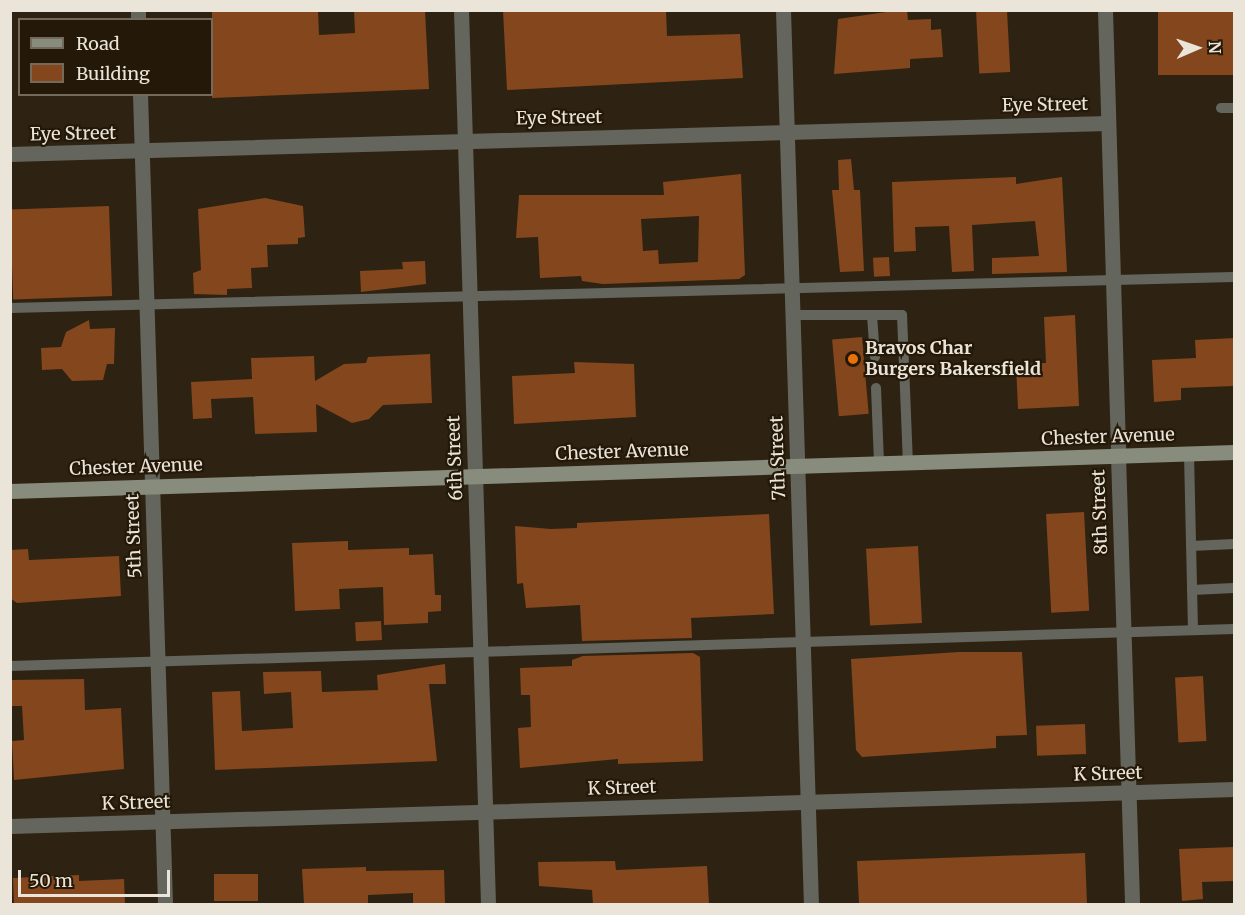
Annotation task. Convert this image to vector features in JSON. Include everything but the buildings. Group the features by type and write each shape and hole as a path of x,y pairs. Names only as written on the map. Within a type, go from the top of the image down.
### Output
{"main road":[{"name":"Chester Avenue","path":"10,491 1234,452"}],"street":[{"name":"6th Street","path":"461,10 488,904"},
{"name":"7th Street","path":"783,10 811,904"},
{"name":"8th Street","path":"1105,10 1132,904"},
{"name":"5th Street","path":"140,96 165,904"},
{"name":"Eye Street","path":"10,154 142,153 465,140 1108,123"},
{"name":"K Street","path":"10,826 1234,789"}],"lane":[{"path":"1221,108 1234,108"},
{"path":"10,308 469,297 792,286 1113,282 1234,278"},
{"path":"793,315 902,315 908,463"},
{"path":"872,315 875,357"},
{"path":"876,388 879,463"},
{"path":"1189,454 1193,630"},
{"path":"1191,546 1234,544"},
{"path":"1192,590 1234,588"},
{"path":"10,666 157,659 803,643 1234,629"}],"place":[{"name":"Bravos Char Burgers Bakersfield","path":"853,359"}]}
